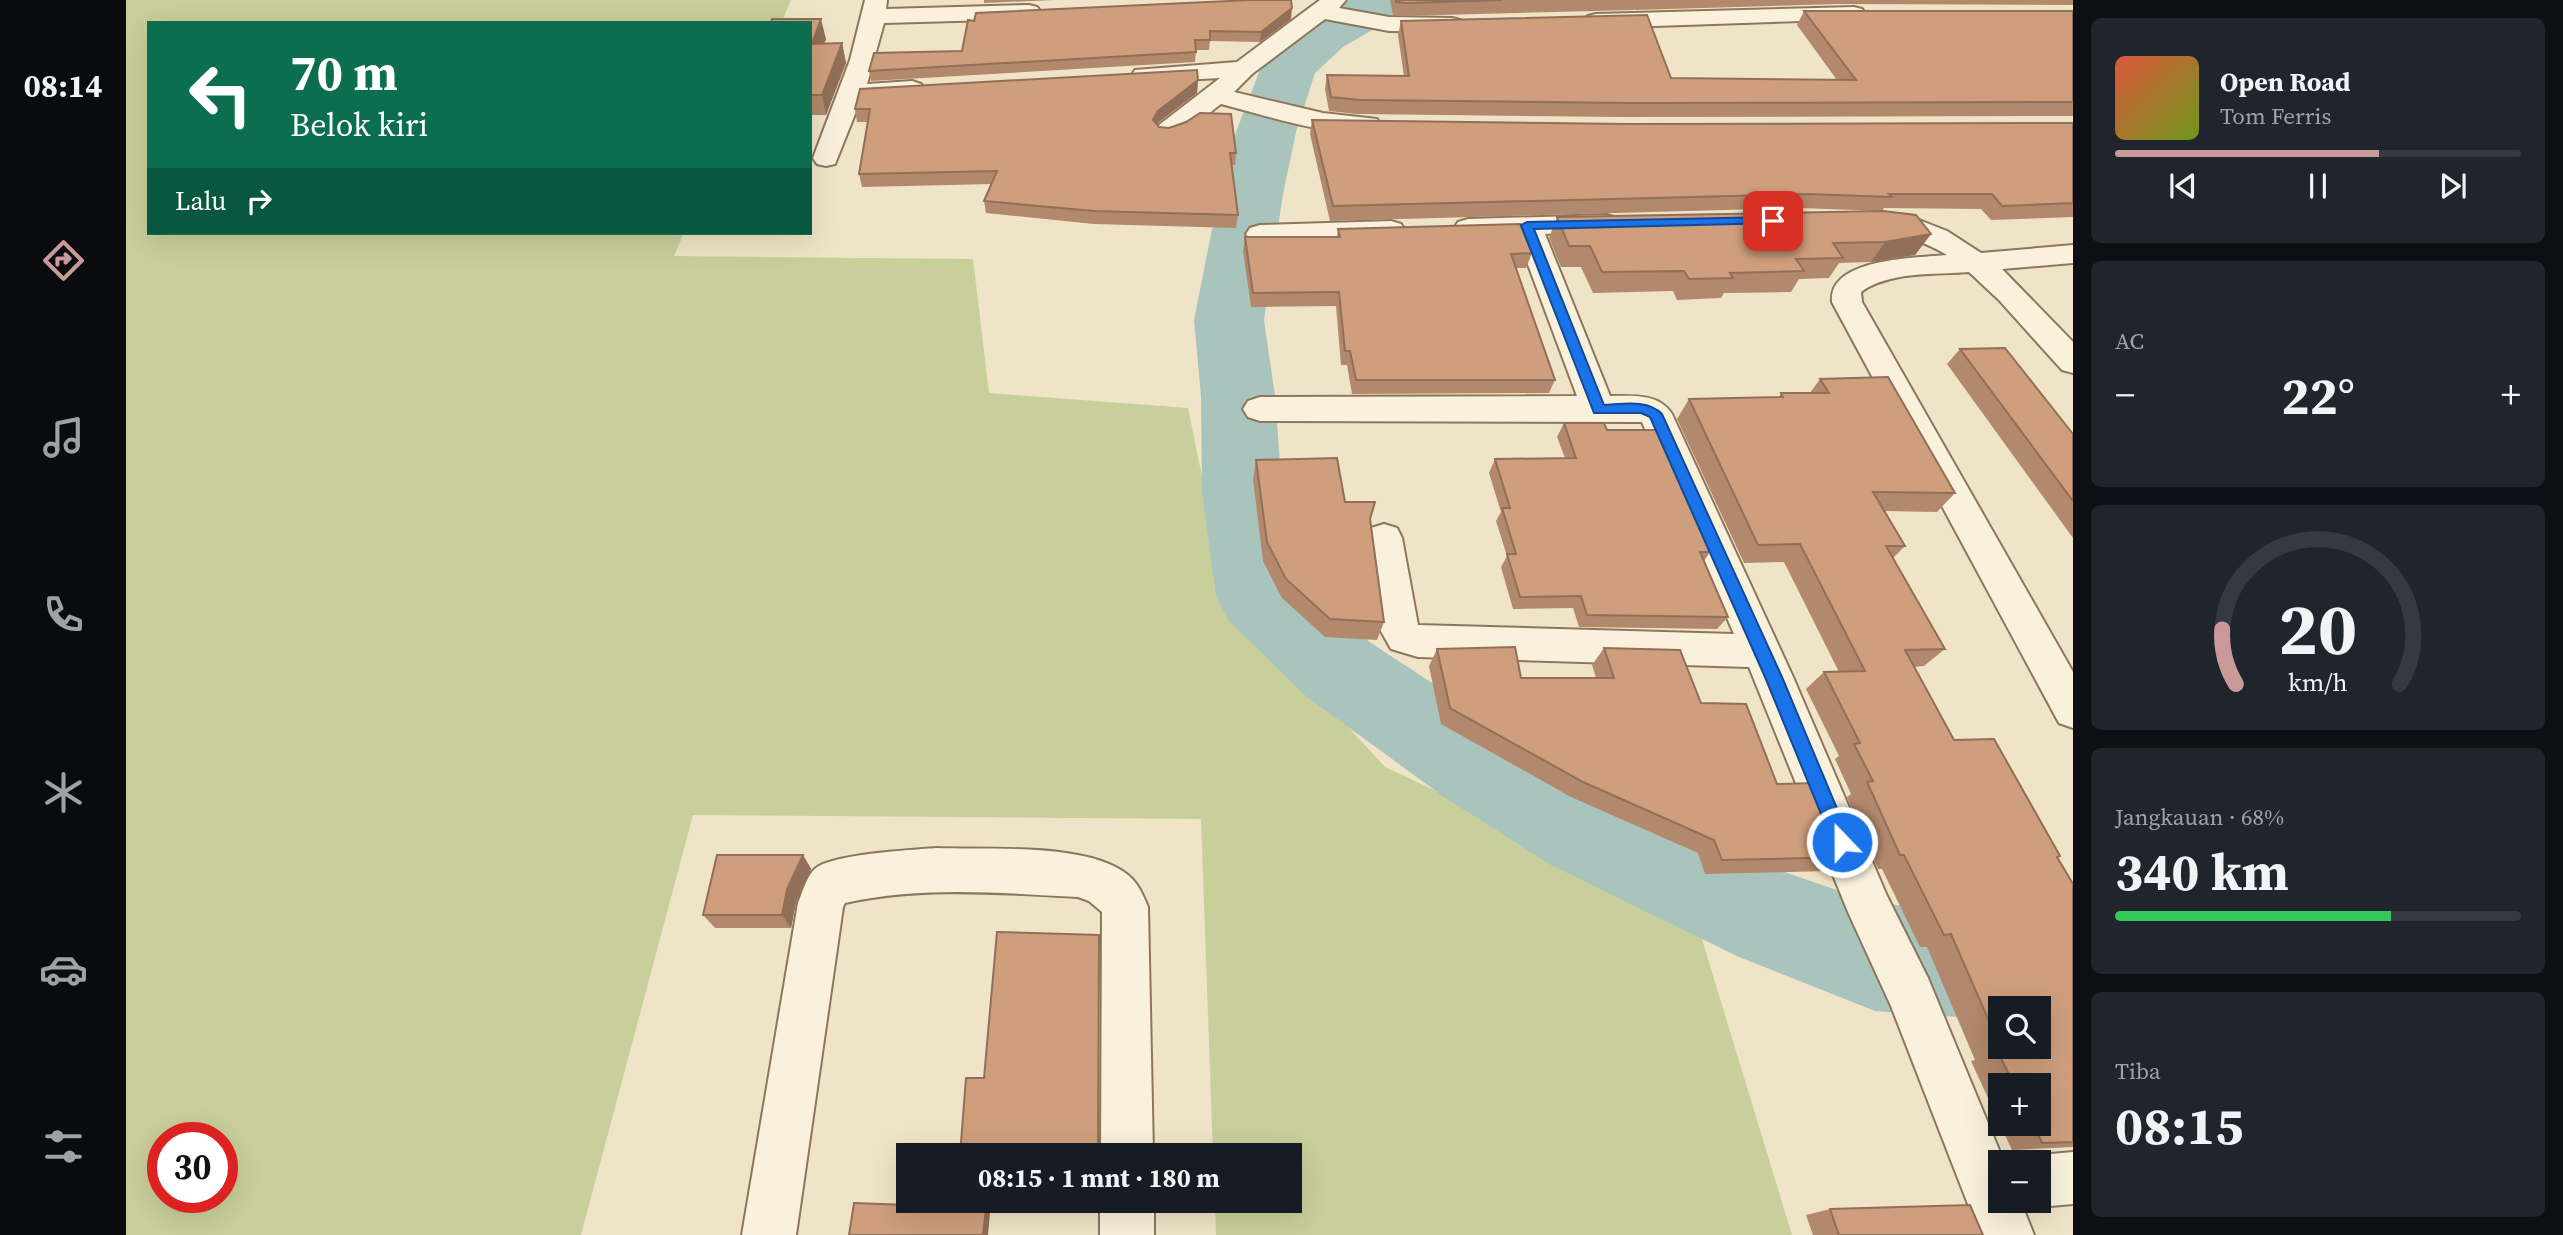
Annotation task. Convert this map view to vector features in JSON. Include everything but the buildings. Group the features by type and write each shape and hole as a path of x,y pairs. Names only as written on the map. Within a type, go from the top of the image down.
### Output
{"street":[{"path":"826,158 851,92 875,8 1058,10"},
{"path":"1168,131 1216,95 1243,69 1331,9 1372,23 1403,26 1479,24"},
{"path":"1570,22 1875,14"},
{"path":"1119,76 1243,69"},
{"path":"851,92 929,88"},
{"path":"1216,95 1339,124 1396,125"},
{"path":"1850,222 1912,226 1952,244 1979,263 2073,362"},
{"path":"1260,234 1630,224"},
{"path":"1527,225 1599,410"},
{"path":"2073,254 1896,269 1867,276 1851,284 1846,292 1847,302 2073,710"},
{"path":"1261,409 1642,408 1656,414 1761,651 1871,912 1911,995 1988,1172"},
{"path":"1384,538 1396,624 1405,638 1432,642 1761,651"},
{"path":"769,1235 821,903 831,884 864,877 936,869 1078,876 1095,879 1119,895 1125,907 1127,1143"},
{"path":"2051,1180 2073,1178"},
{"path":"1127,1213 1127,1235"},
{"path":"2001,1213 2007,1235"}],"green space":[{"path":"126,0 791,0 782,21 147,21 147,235 683,235 674,256 973,259 989,393 1188,408 1226,594 1385,767 1694,913 1792,1235 1216,1235 1215,1213 1302,1213 1302,1143 1213,1143 1201,819 693,815 581,1235 126,1235"}],"waterway":[{"path":"1387,0 1324,36 1289,67 1266,132 1251,194 1229,320 1238,396 1242,491 1259,596 1339,670 1478,766 1586,832 1776,921 1875,957 1961,965 2073,968"}],"route":[{"path":"1773,221 1527,225 1599,410 1642,408 1656,414 1773,677 1842,842"}]}
